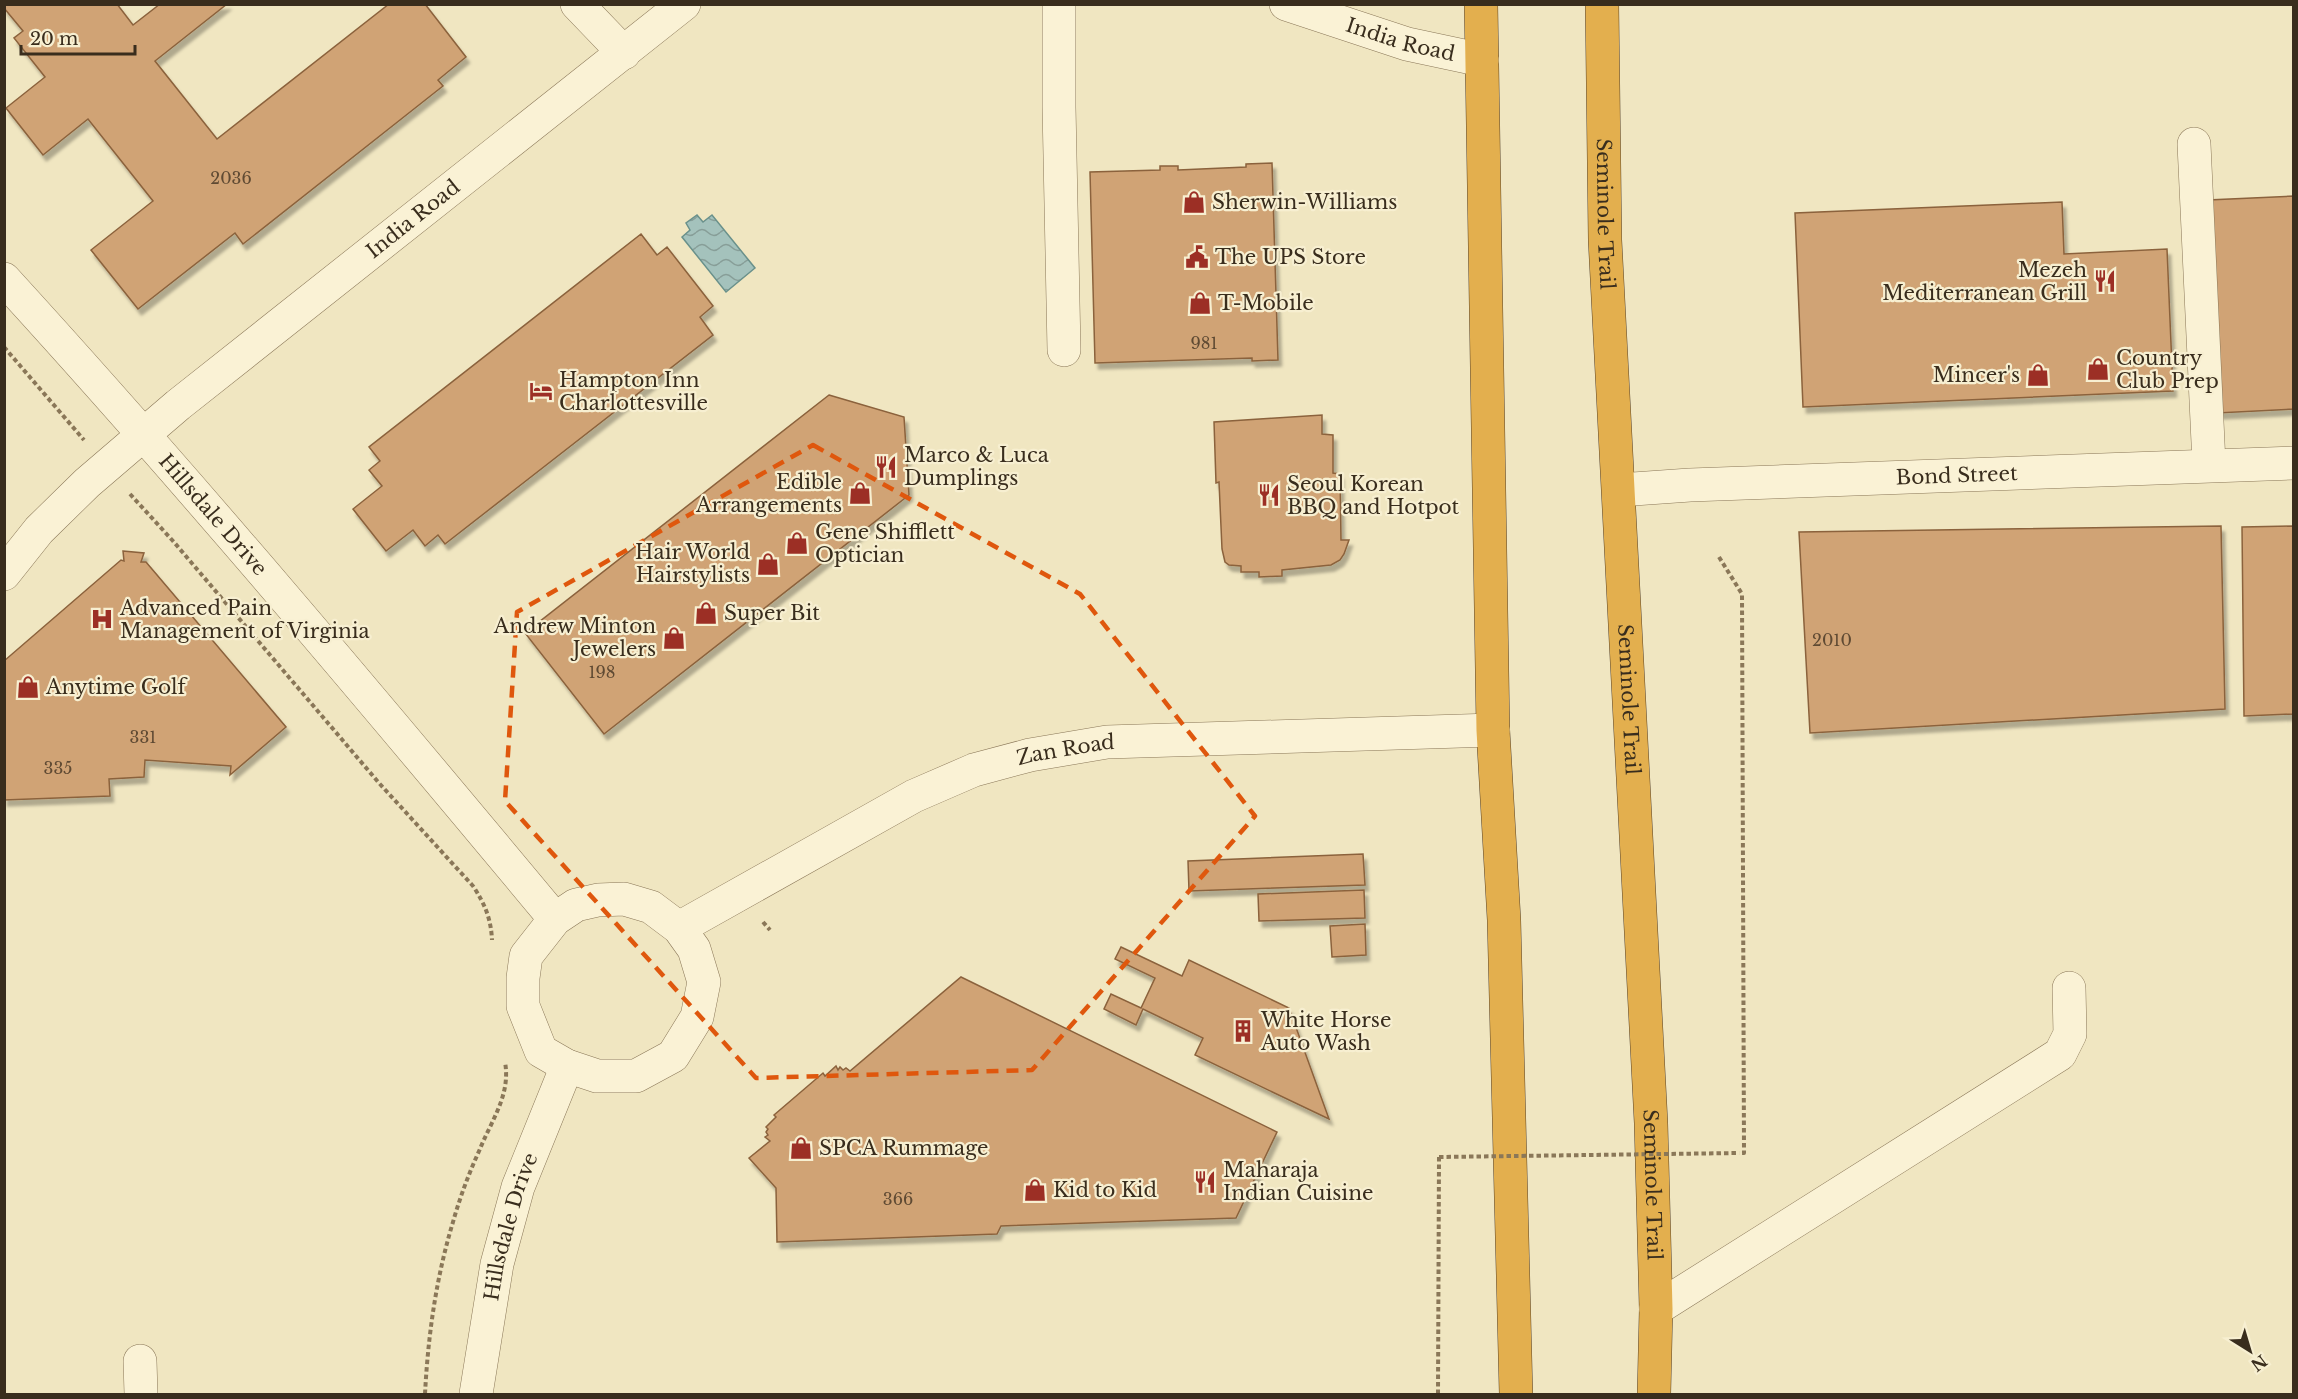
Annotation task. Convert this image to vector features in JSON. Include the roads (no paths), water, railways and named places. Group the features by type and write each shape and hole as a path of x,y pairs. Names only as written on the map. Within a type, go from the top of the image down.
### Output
{"highway":[{"path":"1481,4 1494,730 1504,920 1516,1395"},
{"name":"Seminole Trail","path":"1602,4 1605,240 1651,1123 1656,1309 1654,1395"}],"street":[{"path":"577,4 624,53"},
{"name":"India Road","path":"4,574 39,530 87,483 178,405 684,4"},
{"path":"1059,4 1064,350"},
{"name":"India Road","path":"1286,4 1407,44 1482,60"},
{"path":"2194,144 2209,464"},
{"name":"Hillsdale Drive","path":"4,279 144,435 396,727 555,919"},
{"name":"Bond Street","path":"1619,490 1713,484 2209,464 2294,463"},
{"name":"Zan Road","path":"679,928 914,796 974,770 1030,755 1107,742 1494,730"},
{"path":"624,899 651,907 679,928 694,949 704,982 697,1017 673,1056 636,1076 597,1076 567,1066 541,1051 523,1006 523,978 526,956 555,919 576,905 598,900 624,899"},
{"path":"1656,1309 2060,1054 2070,1034 2069,988"},
{"name":"Hillsdale Drive","path":"476,1395 497,1264 518,1187 567,1066"},
{"path":"140,1361 141,1395"}],"water":[{"path":"697,215 703,222 712,215 755,268 726,292 682,237 690,230 686,223"}],"place":[{"name":"Sherwin-Williams","path":"1194,202"},
{"name":"The UPS Store","path":"1197,257"},
{"name":"Mezeh Mediterranean Grill","path":"2105,281"},
{"name":"T-Mobile","path":"1200,303"},
{"name":"Country Club Prep","path":"2098,369"},
{"name":"Mincer's","path":"2038,375"},
{"name":"Hampton Inn Charlottesville","path":"541,391"},
{"name":"Marco & Luca Dumplings","path":"886,467"},
{"name":"Edible Arrangements","path":"860,493"},
{"name":"Seoul Korean BBQ and Hotpot","path":"1269,495"},
{"name":"Gene Shifflett Optician","path":"797,543"},
{"name":"Hair World Hairstylists","path":"768,564"},
{"name":"Super Bit","path":"706,613"},
{"name":"Advanced Pain Management of Virginia","path":"102,619"},
{"name":"Andrew Minton Jewelers","path":"674,638"},
{"name":"Anytime Golf","path":"28,687"},
{"name":"White Horse Auto Wash","path":"1243,1031"},
{"name":"SPCA Rummage","path":"801,1148"},
{"name":"Maharaja Indian Cuisine","path":"1205,1182"},
{"name":"Kid to Kid","path":"1035,1190"}]}
